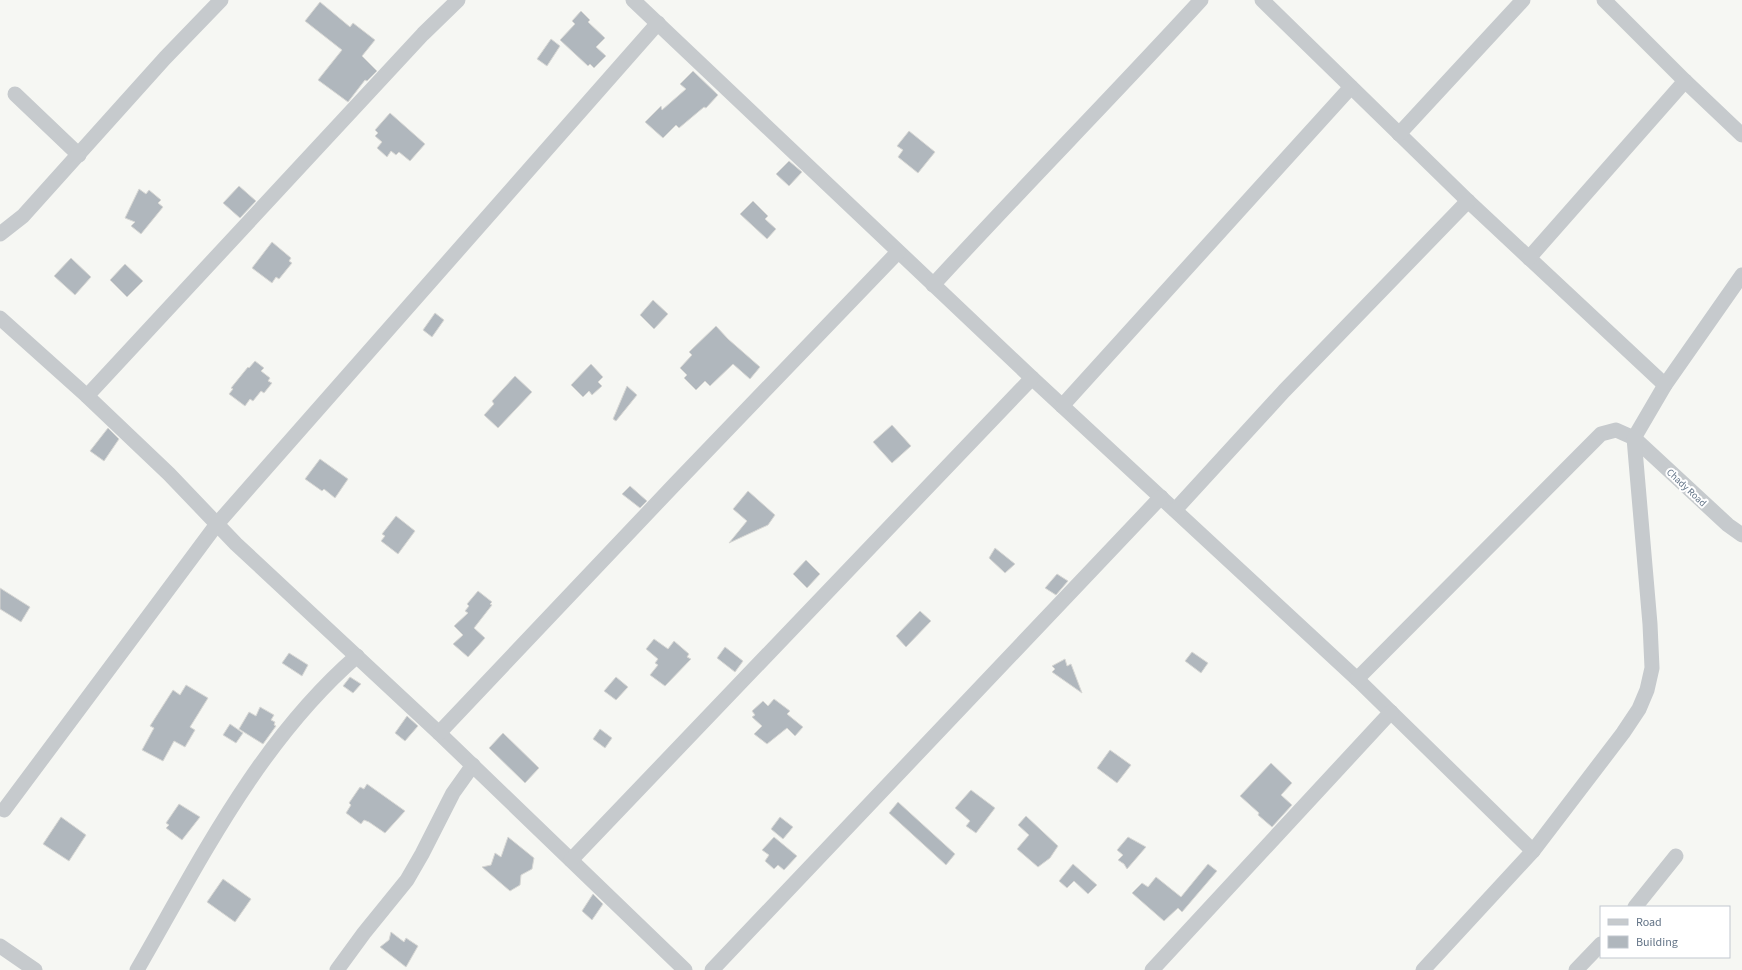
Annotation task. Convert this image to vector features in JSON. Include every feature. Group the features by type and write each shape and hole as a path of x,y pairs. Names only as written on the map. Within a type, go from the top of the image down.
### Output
{"street":[{"path":"0,234 23,216 165,58 221,0"},
{"path":"87,396 423,34 458,0"},
{"path":"633,0 1032,378 1391,712 1533,851"},
{"path":"933,285 1024,185 1144,62 1201,0"},
{"path":"1399,134 1524,0"},
{"path":"1604,0 1685,82 1742,135"},
{"path":"1266,1 1351,87 1468,201 1665,385"},
{"path":"4,810 217,524 658,23"},
{"path":"1529,258 1685,82"},
{"path":"1062,406 1351,87"},
{"path":"15,94 79,155"},
{"path":"1175,510 1284,391 1468,201"},
{"path":"440,733 675,484 898,252"},
{"path":"1423,970 1533,851 1623,733 1639,709 1647,690 1652,668 1650,624 1634,438 1665,385 1742,275"},
{"path":"0,318 87,396 168,474 236,544 440,733 685,970"},
{"path":"571,860 1032,378"},
{"name":"Chady Road","path":"1356,679 1600,434 1616,430 1634,438 1728,525 1742,535"},
{"path":"712,970 1161,497"},
{"path":"137,970 228,812 265,756 288,727 333,678 357,656"},
{"path":"1152,970 1391,712"},
{"path":"337,970 364,933 407,880 453,793 473,765"},
{"path":"1636,906 1676,856"},
{"path":"1576,970 1600,945"},
{"path":"0,946 35,970"}],"building":[{"path":"320,2 350,27 353,23 375,40 362,56 377,71 367,81 365,80 348,102 318,80 342,50 305,21"},
{"path":"581,11 590,20 588,22 605,38 596,47 606,56 594,68 590,64 588,66 560,40 575,24 572,21"},
{"path":"551,39 560,46 547,66 537,59"},
{"path":"693,71 718,95 706,108 704,107 679,128 676,125 663,138 645,122 661,106 662,110 686,89 680,84"},
{"path":"390,113 425,144 410,161 399,152 396,155 391,151 387,157 377,148 382,142 375,136 378,133 375,130"},
{"path":"909,131 935,152 918,173 898,157 903,150 897,146"},
{"path":"789,161 802,172 789,186 776,174"},
{"path":"239,186 256,201 240,218 223,203"},
{"path":"139,189 146,194 149,190 161,200 158,203 163,207 141,234 131,226 135,222 125,218"},
{"path":"753,201 768,216 765,219 776,229 767,239 740,214"},
{"path":"272,242 291,258 289,261 292,263 279,279 276,277 272,283 252,268"},
{"path":"71,258 91,277 75,295 54,276"},
{"path":"125,264 143,281 127,297 110,280"},
{"path":"653,300 668,314 654,329 640,315"},
{"path":"435,313 444,320 432,337 423,330"},
{"path":"716,326 728,339 760,367 750,379 733,364 710,386 705,381 696,390 684,378 687,375 680,368 692,355 689,352"},
{"path":"255,361 264,368 261,371 270,378 268,381 272,383 264,393 261,391 253,401 250,399 245,406 229,394 233,389 231,388 248,367 249,368"},
{"path":"591,364 603,377 598,382 602,386 592,395 589,391 583,397 571,385"},
{"path":"515,376 532,392 498,428 484,415 494,404 492,401"},
{"path":"627,386 637,395 616,421 613,419"},
{"path":"892,425 911,446 892,463 873,442"},
{"path":"108,428 119,439 104,461 90,451"},
{"path":"320,459 348,479 335,498 324,489 322,491 305,479"},
{"path":"630,486 647,501 640,508 622,494"},
{"path":"748,491 775,515 768,525 729,543 747,521 733,509"},
{"path":"396,516 415,531 398,554 381,541 385,536 382,534"},
{"path":"995,548 1015,564 1005,573 989,558"},
{"path":"806,560 820,574 807,588 793,574"},
{"path":"1057,574 1068,581 1056,595 1045,588"},
{"path":"0,588 30,607 21,622 0,609"},
{"path":"478,591 492,602 490,604 492,605 474,628 485,638 468,657 453,644 463,635 454,626 468,613 465,611 469,606 467,604"},
{"path":"920,611 931,621 906,647 896,636"},
{"path":"654,639 668,649 674,641 689,654 687,657 691,659 665,686 650,675 658,665 655,663 658,659 646,649"},
{"path":"725,647 743,661 735,672 717,658"},
{"path":"1192,652 1208,663 1201,673 1185,661"},
{"path":"289,653 308,665 302,676 282,663"},
{"path":"1065,659 1067,666 1071,664 1082,693 1052,672 1055,669 1052,666"},
{"path":"350,677 361,684 353,693 343,686"},
{"path":"616,677 628,687 616,700 604,691"},
{"path":"186,685 208,698 190,727 195,730 185,747 174,741 163,761 142,750 154,728 150,726 173,690 180,695"},
{"path":"774,699 790,711 787,714 803,727 795,736 787,728 767,744 754,734 762,726 752,717 755,715 752,711 763,701 768,706"},
{"path":"260,707 274,715 271,720 275,722 274,725 276,726 263,744 239,729 249,712 256,716"},
{"path":"407,716 418,726 405,741 395,733"},
{"path":"230,724 243,733 236,743 223,735"},
{"path":"600,729 612,738 605,748 593,739"},
{"path":"503,733 539,768 525,783 489,748"},
{"path":"1110,750 1131,765 1117,783 1097,768"},
{"path":"1271,763 1292,783 1281,795 1292,805 1272,827 1240,796"},
{"path":"367,784 405,811 385,833 364,820 361,824 346,813 351,805 349,803 360,787 364,789"},
{"path":"971,790 995,808 976,833 966,826 970,821 955,808"},
{"path":"898,802 955,854 946,865 889,813"},
{"path":"179,804 200,817 182,840 166,828 169,825 166,823"},
{"path":"1026,816 1058,846 1050,858 1038,867 1017,849 1029,835 1018,825"},
{"path":"61,817 86,835 69,861 43,844"},
{"path":"780,817 793,827 783,839 771,829"},
{"path":"508,837 534,858 532,869 521,875 520,885 510,891 482,867 491,865 495,853 501,857"},
{"path":"774,837 797,856 784,870 778,865 774,869 765,861 769,855 762,850"},
{"path":"1128,837 1146,847 1127,869 1124,864 1118,860 1123,855 1117,850"},
{"path":"1073,864 1097,885 1088,894 1074,881 1067,888 1059,881"},
{"path":"1208,864 1217,871 1182,912 1178,908 1164,921 1132,893 1142,883 1148,887 1156,877 1181,897"},
{"path":"223,879 251,899 235,922 207,902"},
{"path":"593,894 603,904 592,920 582,911"},
{"path":"391,932 404,942 406,938 418,946 406,967 380,947 389,940"}]}
